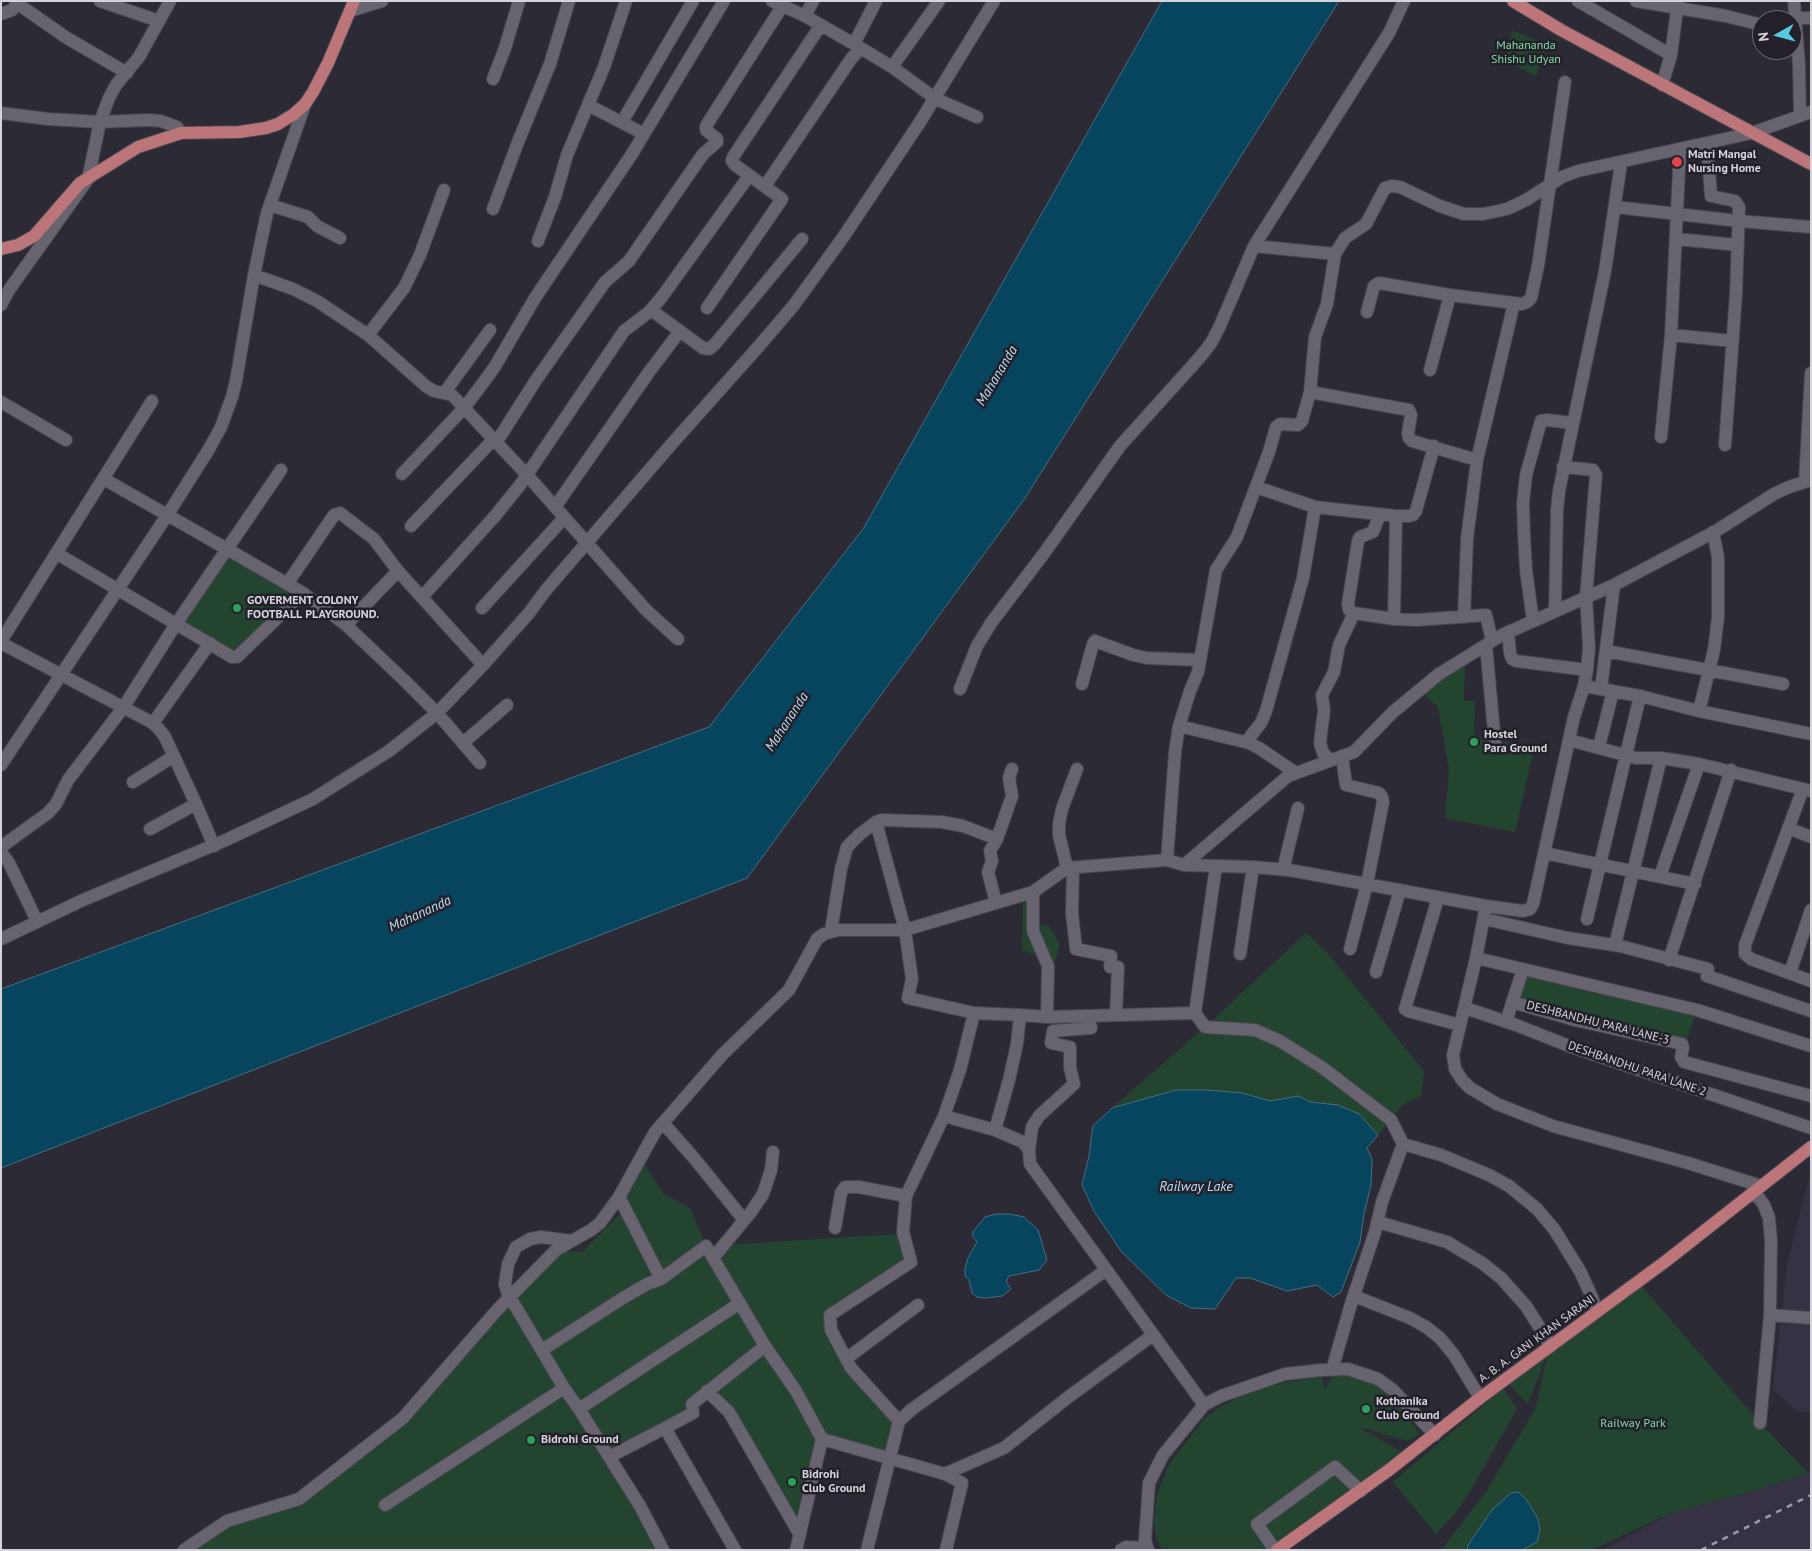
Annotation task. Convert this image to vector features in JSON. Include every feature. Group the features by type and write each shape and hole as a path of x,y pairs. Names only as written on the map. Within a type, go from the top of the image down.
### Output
{"main road":[{"path":"1513,1 1561,30 1811,164"},
{"path":"179,130 239,132 266,128 285,120 305,104 313,92 328,63 350,5"},
{"path":"1,242 23,236 42,222 64,193 90,173 138,147 193,125 246,125 262,122 289,108 300,98 316,71 350,5"},
{"path":"1782,149 1811,168"},
{"path":"1,249 18,245 34,236 90,173"},
{"name":"A. B. A. GANI KHAN SARANI","path":"1276,1550 1361,1491 1480,1398 1666,1261 1811,1147"}],"street":[{"path":"100,1 159,21"},
{"path":"1,305 9,290 90,173 100,122 113,91 149,41 170,1"},
{"path":"350,5 382,1"},
{"path":"493,79 505,48 519,1"},
{"path":"493,209 550,64 569,1"},
{"path":"538,240 555,197 567,155 604,67 626,1"},
{"path":"622,122 693,1"},
{"path":"402,474 465,407 494,368 535,298 644,134 724,1"},
{"path":"805,16 813,1"},
{"path":"765,186 851,59 876,1"},
{"path":"892,67 939,1"},
{"path":"1,938 83,900 214,846 313,799 389,751 437,713 483,665 669,447 794,305 844,236 936,99 994,1"},
{"path":"960,689 977,646 991,623 1028,576 1120,446 1202,356 1211,343 1254,246 1389,32 1404,1"},
{"path":"1578,1 1671,55"},
{"path":"1636,1 1677,5 1752,22"},
{"path":"1,14 12,10 18,3 67,38 127,73"},
{"path":"411,526 495,441 606,282 630,261 703,154 717,142 717,139 706,130 706,126 778,3 805,16 892,67 936,99 976,117"},
{"path":"1662,85 1671,55 1677,5"},
{"path":"707,308 781,202 781,197 749,176 732,162 733,157 821,25"},
{"path":"1166,860 1174,752 1179,726 1198,672 1216,570 1237,537 1276,428 1280,424 1295,425 1301,423 1310,392 1315,337 1327,304 1335,254 1345,238 1366,224 1385,188 1392,186 1400,187 1440,206 1464,214 1483,214 1506,209 1526,200 1550,183 1578,172 1752,133 1805,114 1799,60"},
{"path":"1367,312 1374,286 1377,283 1514,303 1528,302 1532,298 1565,82"},
{"path":"1,765 168,514 209,449 227,412 236,381 254,274 270,204 305,104"},
{"path":"588,105 644,134"},
{"path":"1,112 48,119 100,122 161,121 179,130"},
{"path":"1707,144 1711,196 1738,203 1738,245 1733,340 1725,444"},
{"path":"1661,437 1671,335 1680,149"},
{"path":"1796,156 1811,157"},
{"path":"1555,611 1557,510 1563,467 1605,271 1621,163"},
{"path":"422,597 495,516 527,475 624,331 651,310 749,176"},
{"path":"368,335 404,288 420,255 444,190"},
{"path":"270,204 308,217 317,226 340,238"},
{"path":"1615,207 1738,221 1811,226"},
{"path":"651,310 703,348 709,349 802,239"},
{"path":"1676,239 1738,245"},
{"path":"1254,246 1335,254"},
{"path":"254,274 316,301 368,335 427,386 452,395 527,475 646,610 678,639"},
{"path":"1430,370 1450,295"},
{"path":"1464,617 1467,539 1478,460 1514,303"},
{"path":"445,392 490,330"},
{"path":"555,507 649,372 680,331"},
{"path":"1671,335 1733,340"},
{"path":"1184,865 1288,776 1354,752 1393,712 1439,674 1489,643 1508,632 1614,585 1713,532 1774,494 1808,481 1811,373"},
{"path":"1310,392 1409,410 1411,415 1409,438 1412,441 1478,460"},
{"path":"1,402 66,440"},
{"path":"152,402 1,642 152,723 165,737 214,846"},
{"path":"1533,621 1526,570 1524,534 1523,503 1526,475 1540,421 1572,423"},
{"path":"1256,486 1315,507 1409,516 1413,515 1416,511 1434,446"},
{"path":"1485,913 1523,911 1530,909 1533,904 1569,740 1587,670 1589,647 1586,597 1596,475 1593,470 1563,467"},
{"path":"1,847 53,808 68,780 122,708 176,624 281,470"},
{"path":"104,478 303,593 346,625 437,713 480,763"},
{"path":"1246,742 1260,724 1266,711 1303,578 1315,507"},
{"path":"287,584 334,515 340,513 374,539 398,571 483,665"},
{"path":"1380,514 1373,532 1360,537 1358,541 1349,610 1354,613 1394,619 1486,615 1495,743"},
{"path":"1394,619 1396,516"},
{"path":"482,608 564,518"},
{"path":"1699,711 1714,650 1719,600 1718,557 1713,532"},
{"path":"56,554 232,657 238,656 303,593"},
{"path":"346,625 398,571"},
{"path":"1599,747 1607,690 1606,651 1614,585"},
{"path":"1350,949 1367,884 1383,802 1382,797 1378,794 1346,785 1336,758 1323,752 1320,743 1324,710 1322,695 1334,672 1339,645 1354,613"},
{"path":"1508,632 1510,653 1512,659 1516,661 1587,670"},
{"path":"1082,684 1095,641 1132,655 1146,658 1200,660"},
{"path":"152,723 210,643"},
{"path":"1606,651 1783,684"},
{"path":"1584,686 1640,696 1699,711 1811,734"},
{"path":"1587,918 1640,696"},
{"path":"463,743 507,705"},
{"path":"1179,726 1246,742 1259,748 1296,773"},
{"path":"1569,740 1644,759 1661,758 1731,770 1807,790 1788,828 1745,945 1746,954 1751,959 1811,982"},
{"path":"133,782 174,756"},
{"path":"1615,946 1661,758"},
{"path":"1660,876 1699,764"},
{"path":"1077,768 1062,809 1059,824 1059,835 1070,868 1076,949 1111,956 1110,967 1118,967 1116,1015"},
{"path":"996,903 988,872 992,861 990,851 997,839 1012,796 1009,778 1012,769"},
{"path":"1669,960 1731,770"},
{"path":"150,829 196,804"},
{"path":"1283,870 1298,808"},
{"path":"831,931 841,869 847,847 876,822 888,819 942,822 963,826 997,839"},
{"path":"876,822 905,930 912,978 908,998 974,1013 1047,1017 1195,1012"},
{"path":"1788,828 1811,837"},
{"path":"1,852 9,863 38,921"},
{"path":"1544,853 1695,884"},
{"path":"184,1550 227,1521 299,1499 403,1418 509,1299 556,1250 600,1223 619,1197 655,1132 722,1054 790,990 817,939 831,931 905,930 1033,892 1070,868 1166,860 1184,865 1253,867 1367,884 1438,898 1568,938 1615,946 1708,969 1707,976 1811,1012"},
{"path":"1216,866 1195,1012 1205,1027 1255,1030 1280,1041 1322,1068 1390,1120 1403,1144 1441,1155 1489,1175 1509,1186 1537,1209 1554,1229 1580,1271 1592,1297 1596,1312"},
{"path":"1240,954 1253,867"},
{"path":"1376,972 1400,890"},
{"path":"1033,892 1032,932 1048,966 1047,1017"},
{"path":"1438,898 1404,1009 1460,1025"},
{"path":"1790,974 1811,910"},
{"path":"1485,913 1453,1055 1455,1069 1462,1080 1470,1088 1497,1104 1553,1126 1688,1163 1756,1190 1769,1218 1771,1242 1770,1315 1760,1423"},
{"path":"1476,958 1697,1010 1811,1046"},
{"path":"1506,1022 1523,970"},
{"name":"DESHBANDHU PARA LANE-3","path":"1512,1002 1575,1020 1682,1044 1681,1057 1684,1062 1811,1096"},
{"name":"DESHBANDHU PARA LANE 2","path":"1464,1008 1569,1046 1811,1128"},
{"path":"899,1421 850,1368 831,1330 830,1315 911,1262 903,1232 906,1196 944,1116 960,1070 974,1013"},
{"path":"995,1130 1010,1080 1020,1015"},
{"path":"1089,1016 1091,1028 1053,1031 1050,1043 1070,1047 1070,1068 1074,1084 1039,1116 1032,1127 1029,1150 1030,1164 1204,1405"},
{"path":"944,1116 995,1130 1023,1142 1029,1150"},
{"path":"663,1123 744,1220"},
{"path":"1332,1370 1378,1222 1382,1202 1403,1144"},
{"path":"713,1258 763,1194 771,1170 773,1152"},
{"path":"835,1228 841,1193 845,1187 859,1187 906,1196"},
{"path":"619,1197 661,1279"},
{"path":"1378,1222 1447,1242 1465,1251 1482,1263 1501,1278 1526,1306 1550,1347"},
{"path":"572,1241 541,1237 530,1239 516,1247 508,1264 505,1284 509,1299 514,1304 564,1388 640,1506 663,1550"},
{"path":"542,1350 623,1298 647,1284 661,1279 706,1246 765,1346 796,1391 822,1439 796,1550"},
{"path":"867,1550 899,1421 911,1410 1106,1270"},
{"path":"1354,1296 1410,1318 1440,1338 1454,1355 1480,1398"},
{"path":"579,1409 740,1303"},
{"path":"846,1358 918,1306"},
{"path":"1770,1315 1811,1318"},
{"path":"946,1474 1004,1448 1067,1398 1153,1335"},
{"path":"609,1457 693,1413 692,1404 765,1346"},
{"path":"1121,1550 1126,1547 1148,1549 1145,1540 1149,1483 1163,1455 1204,1405 1221,1396 1285,1374 1348,1369 1378,1379 1393,1390 1435,1435"},
{"path":"384,1505 564,1388"},
{"path":"707,1392 730,1412 800,1534"},
{"path":"665,1428 736,1550"},
{"path":"822,1439 946,1474 962,1483"},
{"path":"946,1550 962,1483 969,1463"},
{"path":"1276,1550 1257,1524 1335,1467 1361,1491"}],"shaded area":[{"path":"1811,1170 1811,1412 1798,1412 1773,1389 1787,1265"},
{"path":"1811,1472 1811,1550 1602,1550 1674,1512 1753,1491"}],"green space":[{"name":"Mahananda Shishu Udyan","path":"1512,30 1548,45 1536,76 1505,61"},
{"name":"GOVERMENT COLONY FOOTBALL PLAYGROUND.","path":"229,552 300,593 233,655 179,623"},
{"name":"Hostel Para Ground","path":"1465,658 1464,701 1475,701 1474,739 1535,745 1515,832 1445,818 1449,770 1438,707 1423,693"},
{"path":"1033,892 1037,924 1050,927 1060,945 1055,962 1022,950 1023,895"},
{"path":"1306,933 1327,952 1424,1071 1421,1096 1403,1104 1378,1135 1359,1114 1338,1105 1310,1102 1299,1096 1270,1101 1242,1093 1112,1108 1205,1027"},
{"path":"1523,970 1697,1010 1685,1045 1513,1002"},
{"path":"641,1159 664,1194 690,1208 706,1246 898,1234 911,1262 830,1320 831,1330 851,1368 899,1421 890,1454 822,1439 799,1525 729,1412 707,1392 692,1404 693,1413 609,1457 579,1409 741,1305 740,1303 580,1405 510,1301 664,1550 184,1550 227,1521 299,1499 403,1418 509,1299 556,1250 582,1252 626,1208 654,1264 625,1199"},
{"name":"Railway Park","path":"1638,1282 1760,1423 1808,1473 1753,1491 1674,1512 1591,1550 1441,1550 1486,1492 1536,1407 1548,1351 1528,1404 1504,1380"},
{"path":"1333,1376 1353,1376 1375,1384 1388,1394 1420,1434 1407,1441 1357,1426 1402,1452 1271,1550 1162,1550 1157,1541 1154,1523 1157,1495 1169,1464 1205,1418 1223,1405 1261,1389 1286,1382 1322,1377 1325,1389"},
{"path":"1504,1388 1517,1409 1471,1490 1457,1511 1436,1534 1393,1482"}],"water":[{"name":"Mahananda","path":"1162,1 1339,1 1025,498 747,878 1,1168 1,989 709,727 863,529"},
{"name":"Railway Lake","path":"1176,1090 1242,1093 1270,1101 1299,1096 1310,1102 1338,1105 1359,1114 1378,1135 1367,1148 1372,1159 1371,1185 1360,1242 1341,1292 1333,1297 1317,1285 1287,1291 1250,1278 1236,1278 1215,1309 1191,1308 1166,1295 1121,1251 1094,1211 1082,1185 1089,1156 1093,1126 1112,1108"},
{"path":"996,1214 1024,1217 1038,1230 1047,1260 1039,1270 1009,1276 1006,1282 1011,1289 1002,1296 977,1297 972,1293 969,1280 965,1276 968,1258 977,1242 973,1237 973,1232 985,1217"},
{"path":"1518,1492 1526,1499 1538,1519 1540,1530 1537,1542 1522,1550 1467,1550 1468,1545 1492,1510 1511,1493"}],"railway":[{"path":"1701,1550 1811,1495"}],"place":[{"name":"Matri Mangal Nursing Home","path":"1677,162"},
{"name":"GOVERMENT COLONY FOOTBALL PLAYGROUND.","path":"237,608"},
{"name":"Hostel Para Ground","path":"1474,742"},
{"name":"Kothanika Club Ground","path":"1366,1409"},
{"name":"Bidrohi Ground","path":"531,1440"},
{"name":"Bidrohi Club Ground","path":"792,1482"}]}
